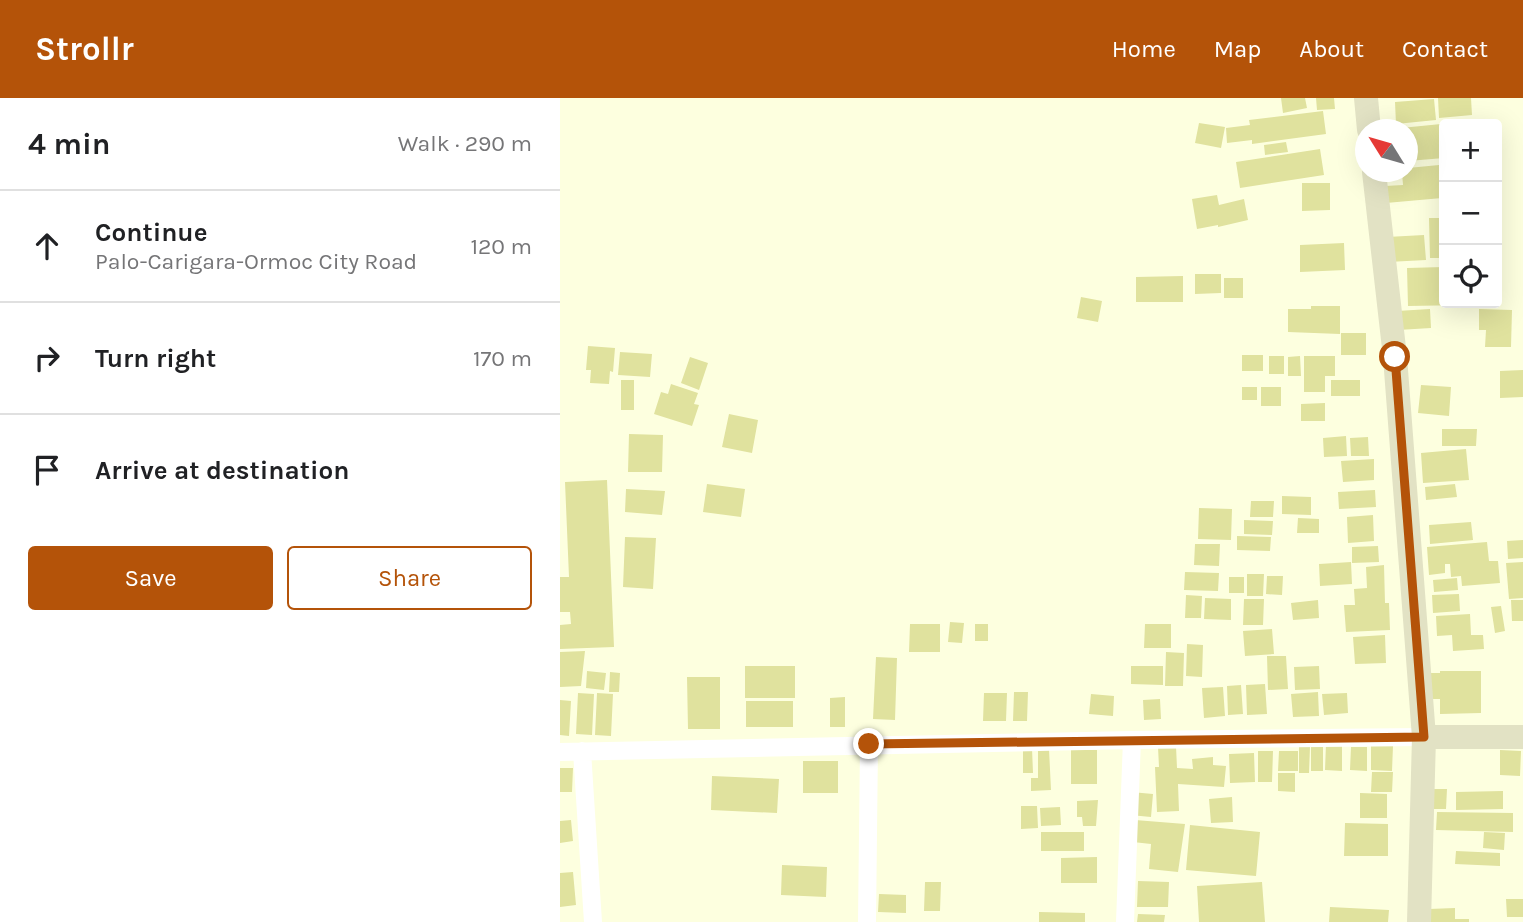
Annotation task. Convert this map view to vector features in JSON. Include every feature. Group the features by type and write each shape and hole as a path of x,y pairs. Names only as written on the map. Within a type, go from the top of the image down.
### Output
{"main road":[{"path":"1366,98 1369,119"},
{"path":"1375,182 1395,357 1424,737 1419,922"},
{"path":"1424,737 1523,737"}],"street":[{"path":"560,752 869,744 1424,737"},
{"path":"1125,922 1132,740"},
{"path":"867,922 869,744"},
{"path":"582,751 593,922"}],"building":[{"path":"1281,98 1305,98 1307,108 1283,113"},
{"path":"1316,98 1334,98 1335,109 1317,110"},
{"path":"1438,98 1471,98 1472,115 1439,118"},
{"path":"1434,99 1436,120 1418,122 1418,119 1396,119 1395,102"},
{"path":"1323,111 1326,134 1252,144 1252,140 1227,143 1226,128 1250,125 1249,120"},
{"path":"1199,123 1225,127 1221,148 1195,143"},
{"path":"1439,124 1439,158 1418,160 1418,126"},
{"path":"1286,142 1288,152 1265,155 1264,145"},
{"path":"1320,149 1324,175 1240,188 1236,162"},
{"path":"1439,165 1439,198 1386,203 1385,186 1418,182 1418,167"},
{"path":"1302,183 1330,183 1330,210 1302,211"},
{"path":"1217,195 1219,205 1244,199 1248,220 1197,229 1192,199"},
{"path":"1429,218 1439,218 1439,258 1430,258"},
{"path":"1424,235 1426,260 1388,262 1387,237"},
{"path":"1344,243 1345,270 1300,272 1300,245"},
{"path":"1439,267 1439,305 1408,306 1407,268"},
{"path":"1195,274 1221,274 1221,293 1195,294"},
{"path":"1183,276 1183,302 1136,302 1136,277"},
{"path":"1224,278 1243,278 1243,298 1224,298"},
{"path":"1081,297 1102,301 1098,322 1077,318"},
{"path":"1311,306 1340,306 1340,334 1288,332 1288,309 1311,309"},
{"path":"1430,309 1431,328 1398,330 1397,311"},
{"path":"1479,309 1512,310 1511,347 1485,347 1486,330 1479,330"},
{"path":"1341,333 1366,333 1366,355 1341,355"},
{"path":"588,346 615,348 609,384 590,383 591,370 586,370"},
{"path":"620,352 652,354 650,377 618,375"},
{"path":"1242,355 1263,355 1263,371 1242,371"},
{"path":"1269,356 1284,356 1284,374 1269,374"},
{"path":"1300,356 1301,376 1288,376 1288,357"},
{"path":"1304,356 1335,356 1335,376 1325,376 1325,392 1304,392"},
{"path":"690,357 708,363 699,390 681,383"},
{"path":"1523,370 1523,397 1500,398 1500,371"},
{"path":"621,380 634,380 634,410 621,410"},
{"path":"1331,380 1360,380 1360,396 1331,396"},
{"path":"671,384 698,393 694,404 699,405 692,426 654,414 661,392 668,394"},
{"path":"1421,385 1451,387 1449,416 1418,413"},
{"path":"1242,387 1257,387 1257,400 1242,400"},
{"path":"1261,387 1281,387 1281,406 1261,406"},
{"path":"1325,403 1325,421 1301,421 1301,404"},
{"path":"729,414 758,420 752,453 722,447"},
{"path":"1442,429 1477,429 1476,446 1442,446"},
{"path":"629,434 663,435 662,472 628,472"},
{"path":"1346,436 1347,456 1324,457 1323,438"},
{"path":"1368,437 1369,456 1351,456 1350,438"},
{"path":"1466,449 1469,480 1423,483 1421,453"},
{"path":"1374,459 1374,480 1343,482 1341,461"},
{"path":"607,480 614,647 560,649 560,625 571,624 570,612 560,612 560,577 569,577 565,482"},
{"path":"707,484 745,489 741,517 703,512"},
{"path":"1455,484 1457,497 1426,500 1425,487"},
{"path":"626,489 665,491 662,515 625,512"},
{"path":"1375,490 1376,507 1339,509 1338,492"},
{"path":"1282,496 1311,497 1311,515 1282,514"},
{"path":"1251,501 1274,501 1273,517 1250,517"},
{"path":"1199,508 1232,509 1231,540 1198,539"},
{"path":"1373,515 1374,541 1348,543 1347,517"},
{"path":"1298,518 1319,519 1319,533 1297,533"},
{"path":"1244,520 1273,521 1272,535 1244,534"},
{"path":"1471,522 1473,540 1430,544 1429,525"},
{"path":"1237,536 1271,537 1270,551 1237,550"},
{"path":"625,537 656,538 653,589 623,587"},
{"path":"1523,540 1523,558 1508,559 1507,541"},
{"path":"1487,542 1489,561 1498,561 1500,583 1462,586 1461,576 1451,577 1450,564 1445,564 1445,573 1429,575 1427,547"},
{"path":"1195,544 1220,544 1219,566 1194,565"},
{"path":"1378,546 1379,562 1352,563 1352,547"},
{"path":"1351,562 1352,584 1320,586 1319,564"},
{"path":"1523,562 1523,598 1509,599 1506,563"},
{"path":"1384,565 1385,603 1389,603 1390,630 1346,632 1344,605 1355,605 1354,589 1367,588 1366,567"},
{"path":"1185,572 1219,573 1218,591 1184,590"},
{"path":"1247,574 1264,574 1263,596 1247,596"},
{"path":"1267,576 1283,576 1282,595 1266,594"},
{"path":"1229,577 1244,577 1244,593 1229,593"},
{"path":"1457,578 1458,590 1434,592 1433,580"},
{"path":"1459,594 1460,611 1433,613 1432,595"},
{"path":"1186,595 1202,596 1201,618 1185,618"},
{"path":"1205,598 1231,599 1231,620 1204,619"},
{"path":"1244,599 1264,599 1263,625 1243,625"},
{"path":"1318,600 1319,618 1293,620 1291,603"},
{"path":"1511,600 1523,600 1523,621 1512,621"},
{"path":"1501,606 1505,631 1495,633 1491,607"},
{"path":"1470,614 1471,635 1483,635 1484,649 1453,651 1452,635 1437,636 1436,616"},
{"path":"950,622 964,623 962,643 948,642"},
{"path":"910,624 940,624 940,652 909,652"},
{"path":"975,624 988,624 988,641 975,641"},
{"path":"1145,624 1171,624 1171,648 1144,648"},
{"path":"1272,629 1274,654 1245,656 1243,631"},
{"path":"1385,635 1386,663 1355,664 1353,637"},
{"path":"1187,644 1203,645 1202,677 1186,676"},
{"path":"585,651 581,686 560,687 560,652"},
{"path":"1166,652 1184,653 1183,686 1165,686"},
{"path":"1267,656 1286,656 1288,689 1268,690"},
{"path":"876,657 897,658 895,720 873,719"},
{"path":"745,666 795,666 795,698 745,698"},
{"path":"1131,666 1163,666 1163,685 1131,684"},
{"path":"1319,666 1320,689 1295,690 1294,667"},
{"path":"587,671 606,673 604,690 586,688"},
{"path":"1481,671 1481,713 1440,714 1440,699 1429,699 1429,673"},
{"path":"610,672 620,673 619,692 609,692"},
{"path":"687,677 720,677 720,729 688,729"},
{"path":"1265,684 1267,714 1247,715 1246,685"},
{"path":"1241,685 1243,714 1228,715 1227,686"},
{"path":"1223,687 1225,716 1204,718 1202,688"},
{"path":"1014,692 1028,692 1027,721 1013,721"},
{"path":"1318,692 1319,716 1293,717 1291,694"},
{"path":"578,693 594,694 592,735 576,734"},
{"path":"597,693 613,694 611,736 595,735"},
{"path":"984,693 1007,693 1006,721 983,721"},
{"path":"1347,693 1348,713 1324,715 1322,694"},
{"path":"1091,694 1114,696 1113,716 1089,714"},
{"path":"845,697 845,727 830,727 830,698"},
{"path":"1160,699 1161,719 1144,720 1143,700"},
{"path":"560,700 571,701 569,736 560,735"},
{"path":"746,701 793,701 793,727 746,727"},
{"path":"1311,744 1323,745 1323,771 1311,771"},
{"path":"1326,744 1342,745 1342,771 1325,770"},
{"path":"1176,746 1177,768 1193,769 1192,759 1213,757 1213,765 1226,766 1224,787 1178,784 1179,811 1157,812 1155,767 1159,767 1158,747"},
{"path":"1371,746 1393,746 1392,771 1371,770"},
{"path":"1299,747 1310,747 1309,773 1299,773"},
{"path":"1351,747 1367,747 1367,771 1350,770"},
{"path":"1023,748 1032,748 1033,773 1023,773"},
{"path":"1049,749 1051,790 1031,791 1031,778 1038,778 1038,750"},
{"path":"1071,750 1097,750 1097,784 1071,784"},
{"path":"1500,750 1521,751 1520,776 1500,775"},
{"path":"1258,751 1273,751 1272,782 1258,782"},
{"path":"1279,751 1298,751 1298,771 1278,771"},
{"path":"1254,753 1255,782 1230,783 1229,754"},
{"path":"803,761 838,761 838,793 803,793"},
{"path":"560,768 573,768 572,792 560,792"},
{"path":"1372,772 1393,772 1392,792 1371,792"},
{"path":"1278,773 1295,773 1295,792 1278,791"},
{"path":"712,776 779,779 777,813 711,810"},
{"path":"1429,789 1447,789 1446,809 1429,809"},
{"path":"1503,791 1503,809 1456,810 1456,792"},
{"path":"1131,792 1153,794 1151,817 1130,815"},
{"path":"1360,793 1387,794 1387,818 1360,818"},
{"path":"1232,797 1233,822 1211,823 1209,799"},
{"path":"1098,800 1096,826 1083,826 1082,817 1077,817 1077,801"},
{"path":"1021,806 1037,806 1038,828 1021,829"},
{"path":"1060,807 1061,825 1041,826 1040,808"},
{"path":"1437,812 1513,813 1513,832 1436,830"},
{"path":"571,820 573,841 560,843 560,821"},
{"path":"1135,820 1185,824 1178,872 1149,869 1151,844 1133,842"},
{"path":"1345,823 1388,824 1388,856 1344,856"},
{"path":"1190,825 1260,832 1256,876 1186,870"},
{"path":"1041,832 1084,832 1084,851 1041,851"},
{"path":"1484,832 1505,833 1504,850 1483,848"},
{"path":"1456,851 1500,853 1500,866 1455,864"},
{"path":"1097,857 1097,883 1061,883 1061,858"},
{"path":"782,865 827,867 826,897 781,895"},
{"path":"573,872 576,905 560,907 560,873"},
{"path":"1138,881 1169,882 1168,907 1137,907"},
{"path":"925,882 941,882 940,911 924,911"},
{"path":"1262,882 1265,922 1199,922 1197,886"},
{"path":"879,894 906,895 906,913 878,912"},
{"path":"1506,899 1523,899 1523,917 1507,917"},
{"path":"1330,907 1389,910 1388,922 1329,922"},
{"path":"1455,908 1455,919 1469,919 1469,922 1429,922 1429,909"},
{"path":"1039,912 1085,913 1085,922 1039,922"},
{"path":"1138,914 1165,915 1164,922 1137,922"}],"route":[{"path":"869,744 1424,737 1395,357"}]}
